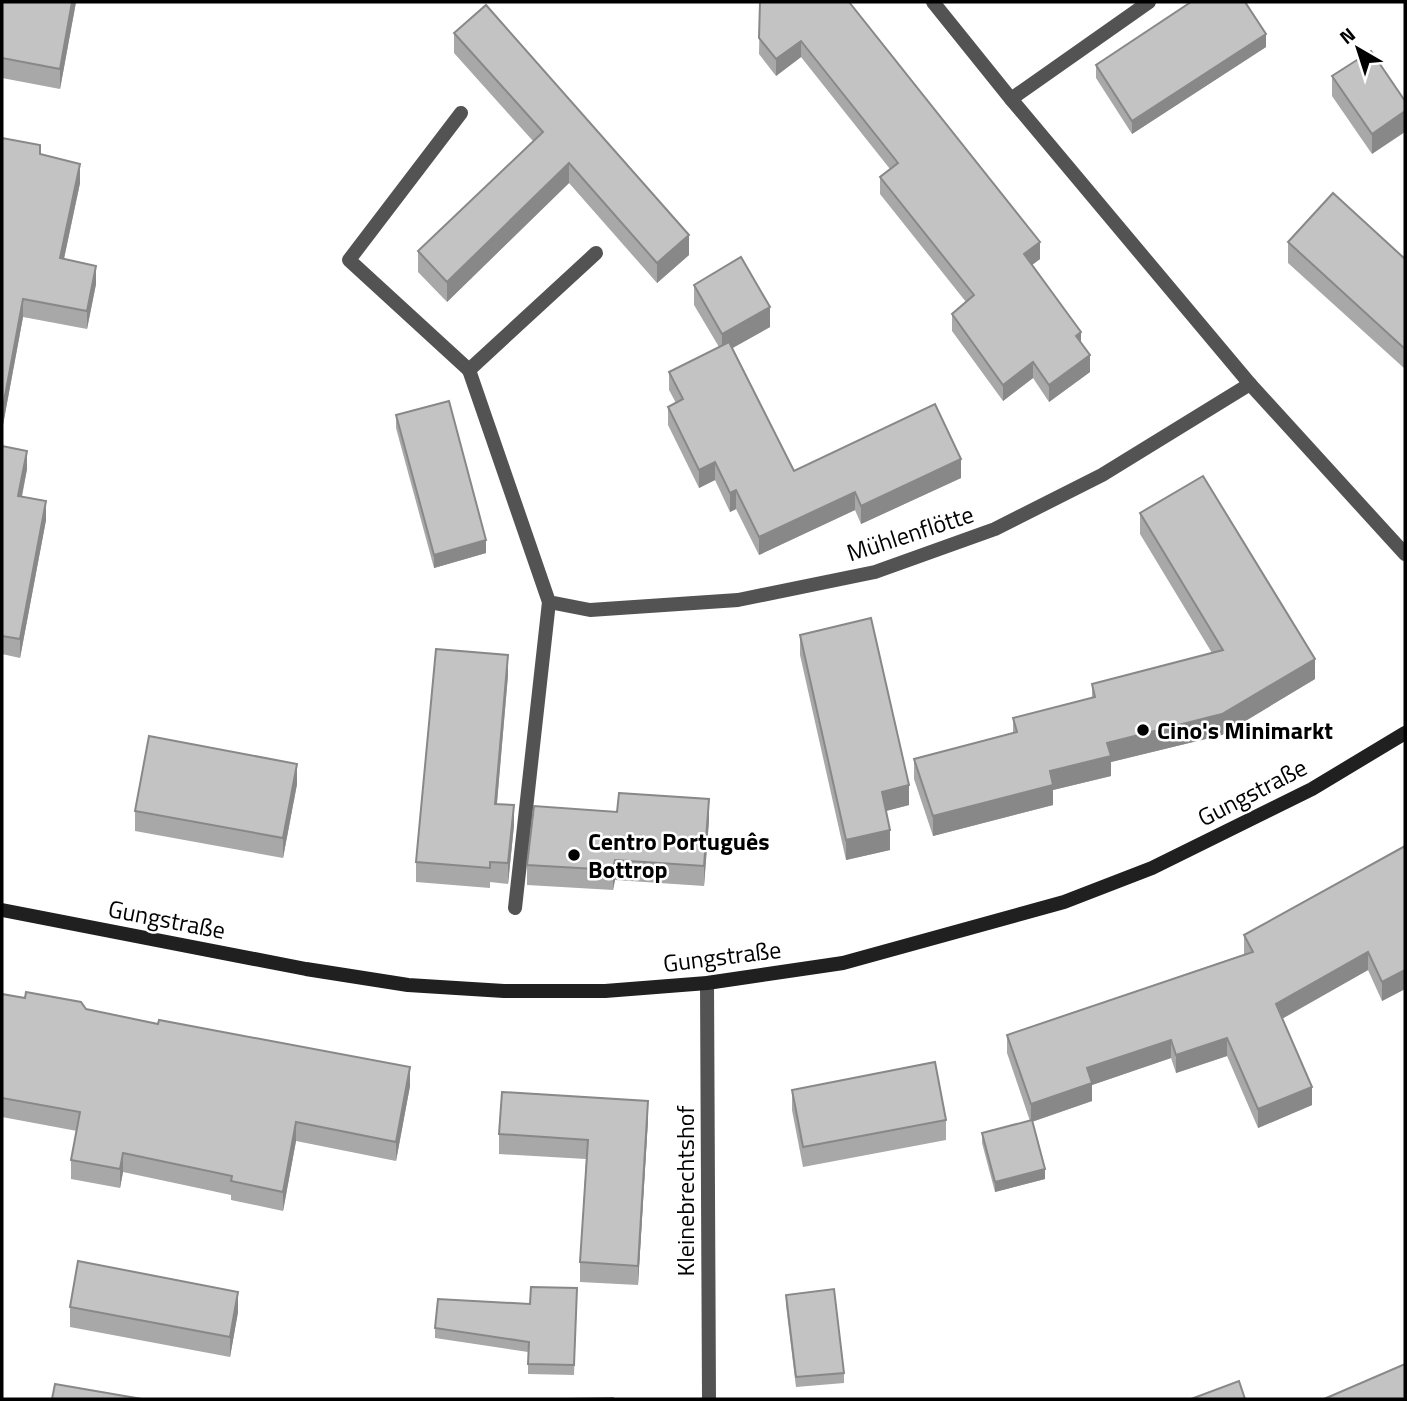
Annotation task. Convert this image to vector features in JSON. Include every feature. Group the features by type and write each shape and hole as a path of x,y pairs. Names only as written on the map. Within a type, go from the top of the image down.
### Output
{"street":[{"path":"933,2 1250,384 1405,554"},
{"path":"1012,99 1149,2"},
{"path":"461,113 349,260 468,370 549,601 515,908"},
{"path":"468,370 596,253"},
{"name":"Mühlenflötte","path":"549,601 590,610 738,600 875,572 995,529 1102,475 1250,384"},
{"name":"Gungstraße","path":"2,910 306,969 408,985 504,991 606,991 707,983 843,963 1064,902 1152,868 1312,789 1405,733"},
{"name":"Kleinebrechtshof","path":"707,983 709,1399"}],"building":[{"path":"2,2 72,2 60,69 2,58"},
{"path":"760,2 849,2 1040,242 1024,254 1081,332 1076,336 1090,355 1049,385 1033,362 1003,385 952,314 974,295 880,177 898,163 801,41 776,59 759,38"},
{"path":"1191,2 1245,2 1266,34 1132,121 1096,65"},
{"path":"486,5 689,235 657,263 569,163 447,282 418,251 543,132 454,33"},
{"path":"1371,51 1405,101 1405,111 1372,134 1332,76"},
{"path":"2,138 40,145 40,154 80,164 60,258 96,266 87,311 23,299 2,412"},
{"path":"1333,193 1405,259 1405,349 1288,242"},
{"path":"741,257 770,307 722,334 694,285"},
{"path":"729,342 794,471 935,404 961,459 861,506 855,492 759,537 736,490 730,493 715,462 699,470 668,407 683,399 669,372"},
{"path":"449,401 486,540 434,555 396,415"},
{"path":"2,446 27,451 18,496 46,501 20,639 2,636"},
{"path":"1203,476 1315,659 1222,714 1107,743 1111,756 1050,771 1053,785 933,816 914,759 1017,732 1013,718 1095,697 1092,684 1223,650 1140,513"},
{"path":"871,618 909,785 882,792 890,830 846,840 800,635"},
{"path":"436,649 508,655 495,804 514,805 508,863 490,862 490,868 416,862"},
{"path":"149,736 297,764 283,838 135,811"},
{"path":"619,793 709,799 704,866 615,860 613,870 527,865 534,806 617,812"},
{"path":"1405,846 1405,970 1382,982 1368,952 1276,1004 1312,1087 1258,1109 1227,1038 1176,1055 1171,1040 1087,1068 1092,1083 1031,1104 1007,1035 1253,952 1244,935"},
{"path":"26,992 81,1002 86,1009 158,1024 159,1020 410,1067 396,1142 296,1122 283,1192 231,1181 232,1176 123,1153 120,1169 71,1160 80,1112 2,1098 2,994 25,998"},
{"path":"935,1062 946,1120 803,1147 792,1090"},
{"path":"502,1092 648,1101 638,1266 580,1262 588,1140 499,1134"},
{"path":"1032,1120 1045,1169 995,1182 982,1133"},
{"path":"78,1261 238,1292 230,1337 70,1307"},
{"path":"531,1287 577,1288 574,1365 528,1364 529,1342 435,1328 438,1299 530,1304"},
{"path":"834,1289 844,1373 796,1377 786,1295"},
{"path":"1405,1364 1405,1399 1324,1399"},
{"path":"1239,1381 1245,1399 1191,1399"},
{"path":"55,1384 142,1399 52,1399"}],"place":[{"name":"Cino's Minimarkt","path":"1143,730"},
{"name":"Centro Português Bottrop","path":"574,855"}]}
